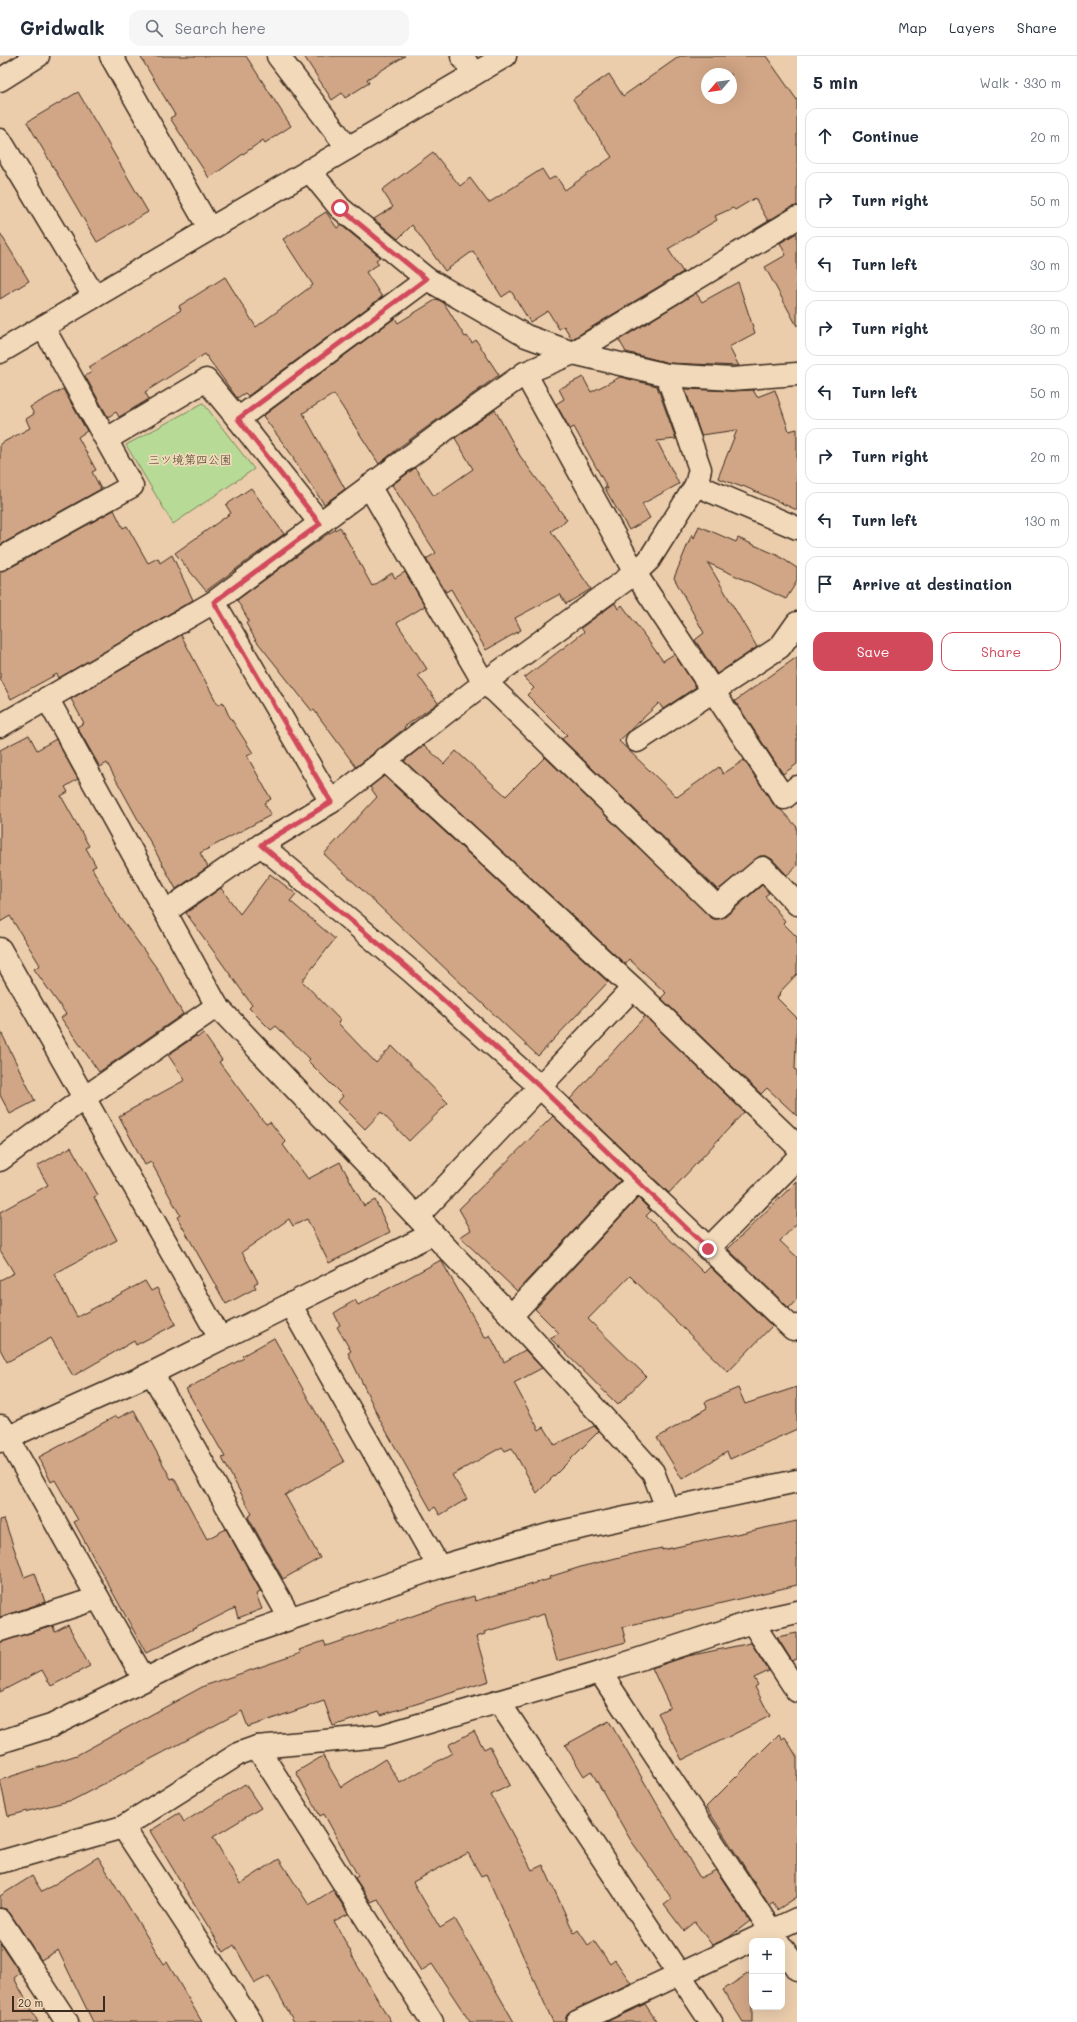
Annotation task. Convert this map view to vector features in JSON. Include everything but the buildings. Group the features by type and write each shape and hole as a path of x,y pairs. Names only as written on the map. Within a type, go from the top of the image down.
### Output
{"street":[{"path":"0,80 38,56"},
{"path":"111,56 209,228"},
{"path":"278,56 348,148"},
{"path":"462,56 474,74"},
{"path":"0,352 209,228 505,56"},
{"path":"0,140 94,296"},
{"path":"309,170 340,208 426,279 526,336 573,353 667,376 732,379 797,375"},
{"path":"0,726 214,602 369,486 525,373 573,353 797,218"},
{"path":"238,419 426,279"},
{"path":"0,559 132,486 107,439 42,327"},
{"path":"525,373 635,573 784,798 797,788"},
{"path":"165,912 261,845 331,802 484,683 635,573 649,560 696,485 700,469 667,376"},
{"path":"107,439 206,380 320,524"},
{"path":"696,485 797,528"},
{"path":"369,486 484,683 496,692 717,907 763,868 797,904"},
{"path":"214,602 331,802"},
{"path":"637,741 780,647 797,623"},
{"path":"47,698 217,1006 418,1216 432,1234 511,1316 653,1472 666,1508"},
{"path":"384,760 633,988 797,1146"},
{"path":"261,845 412,972 540,1087 708,1249 794,1329 797,1326"},
{"path":"0,949 220,1338"},
{"path":"418,1216 633,988"},
{"path":"0,1160 84,1098 217,1006"},
{"path":"708,1249 797,1159"},
{"path":"511,1316 638,1180"},
{"path":"144,1679 2,1434 152,1373 432,1234"},
{"path":"290,1304 439,1567"},
{"path":"152,1373 290,1618"},
{"path":"0,1742 51,1726 217,1644 439,1567 551,1534 797,1481"},
{"path":"0,1630 98,1598"},
{"path":"0,1862 123,1827 240,1753 256,1747 380,1736 600,1672 752,1622 797,1612"},
{"path":"752,1622 797,1691"},
{"path":"600,1672 776,1938"},
{"path":"499,1702 711,2022"},
{"path":"256,1747 432,2022"},
{"path":"123,1827 251,2022"},
{"path":"778,1938 797,1919"},
{"path":"0,1920 68,2022"},
{"path":"577,2022 680,1975 749,1949"},
{"path":"785,1951 797,1969"}],"green space":[{"name":"三ツ境第四公園","path":"203,403 254,469 173,524 126,445"}],"route":[{"path":"340,208 426,279 238,419 320,524 214,602 331,802 261,845 412,972 540,1087 708,1249"}]}
